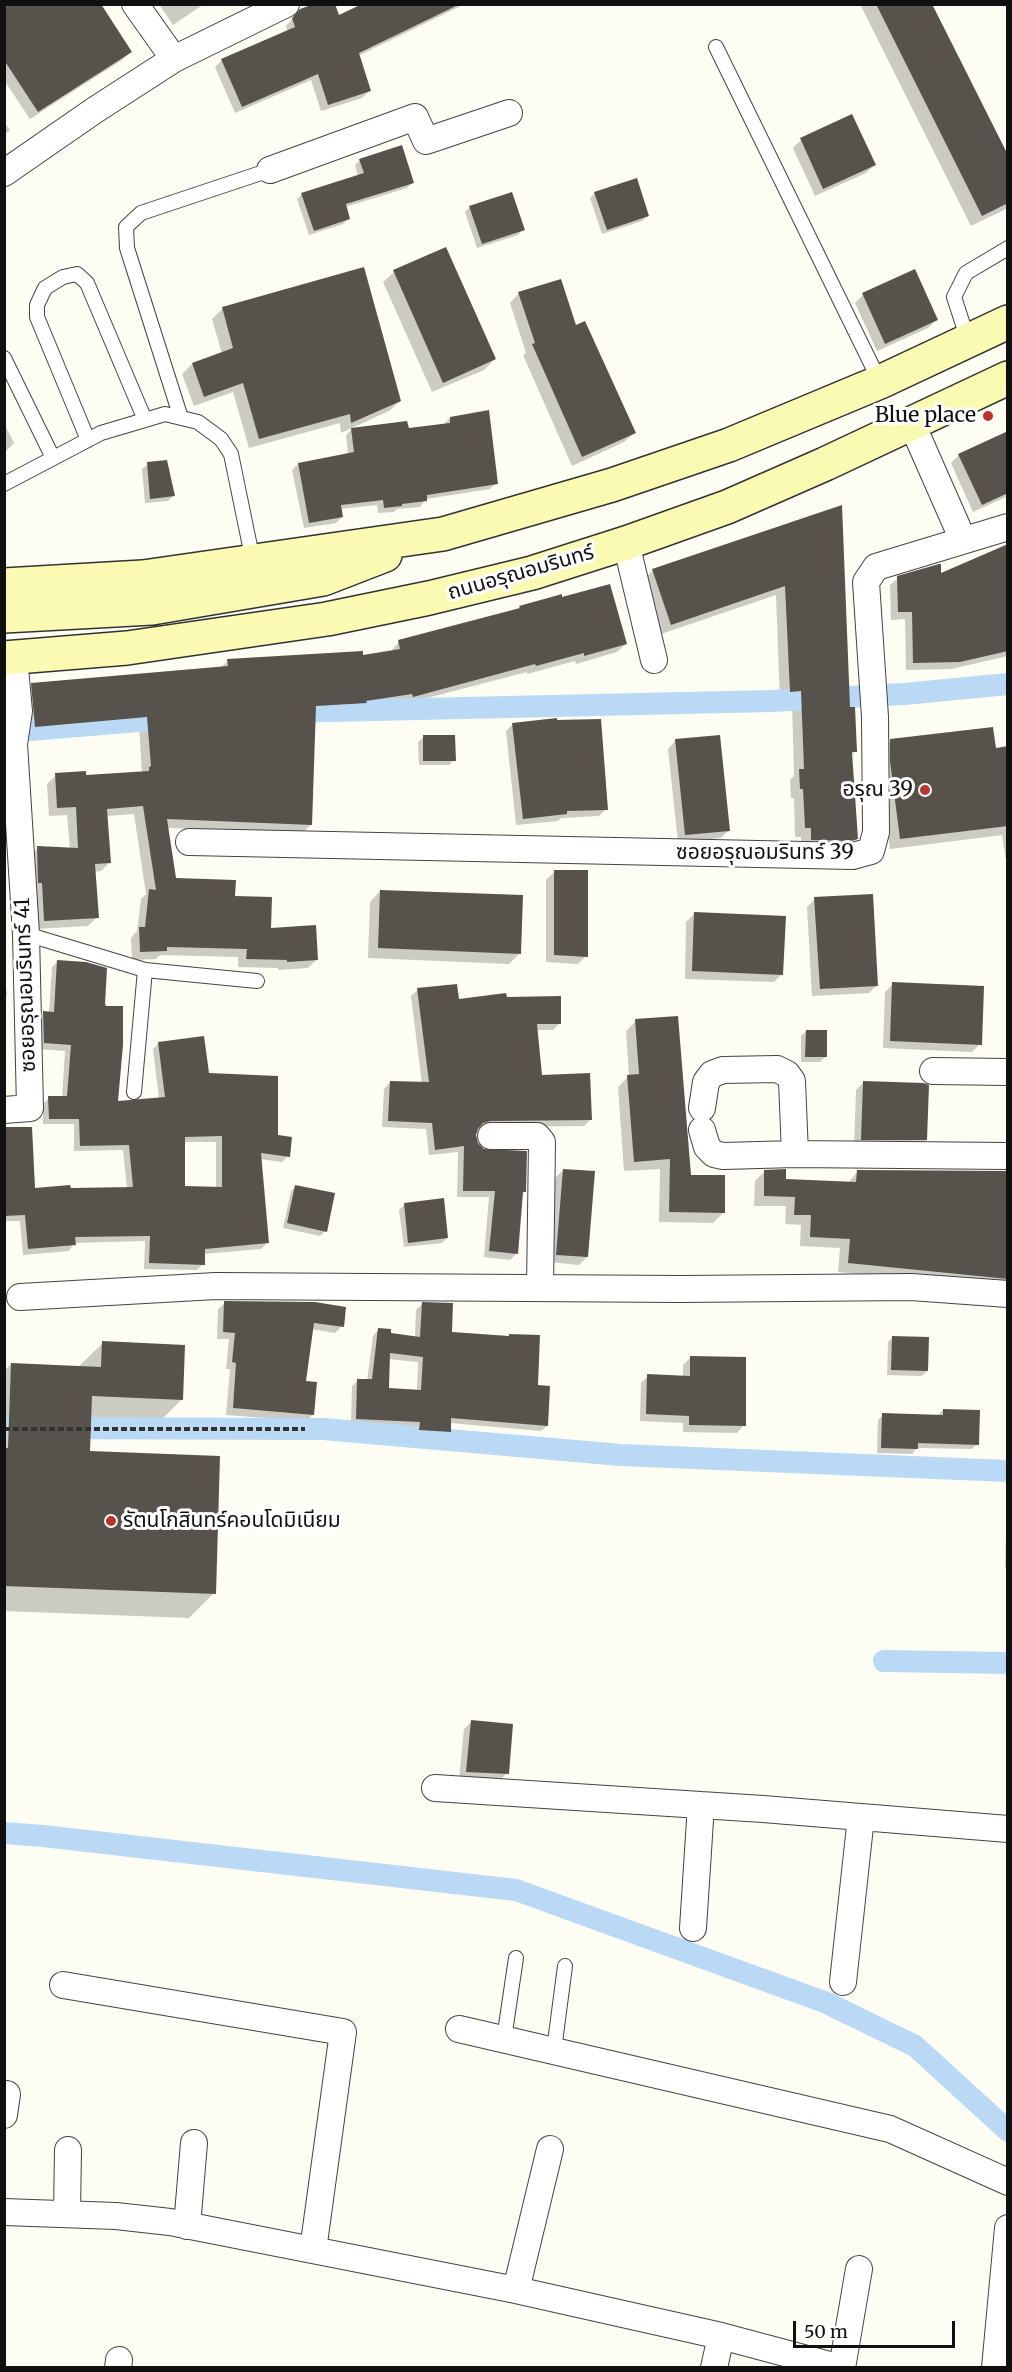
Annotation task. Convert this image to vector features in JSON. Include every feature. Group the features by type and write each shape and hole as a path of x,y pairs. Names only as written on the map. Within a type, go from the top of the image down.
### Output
{"main road":[{"path":"4,616 152,608 323,579 443,534 612,485 729,445 880,382 992,329"},
{"name":"ถนนอรุณอมรินทร์","path":"9,658 127,648 327,619 429,598 532,573 727,507 1007,379"},
{"path":"4,585 142,577 443,534"}],"street":[{"path":"135,4 174,60"},
{"path":"4,173 95,110 174,60 286,4"},
{"path":"270,170 415,117 426,141 509,113"},
{"path":"912,424 963,540"},
{"name":"ซอยอรุณอมรินทร์ 39","path":"189,842 853,856 871,851 876,832 875,717 866,582 876,567 1008,527"},
{"path":"626,543 654,660"},
{"name":"ซอยอรุณอมรินทร์ 41","path":"4,1110 30,1108 26,934 14,744 19,711 9,658"},
{"path":"795,1154 792,1082 787,1074 777,1069 723,1070 712,1074 706,1082 702,1119 707,1147 714,1154 723,1156 795,1154 1008,1156"},
{"path":"933,1071 1008,1072"},
{"path":"491,1136 537,1136 542,1142 540,1288"},
{"path":"20,1298 216,1286 911,1287 1008,1294"},
{"path":"435,1788 700,1805 1008,1829"},
{"path":"693,1928 700,1805"},
{"path":"843,1982 861,1817"},
{"path":"63,1985 343,2032 313,2250"},
{"path":"459,2029 890,2129 1008,2182"},
{"path":"188,2226 194,2143"},
{"path":"516,2290 550,2149"},
{"path":"68,2150 68,2214"},
{"path":"4,2212 116,2216 188,2226 516,2290 721,2336 841,2367 859,2269"},
{"path":"995,2367 1008,2228"},
{"path":"714,2367 721,2336"}],"lane":[{"path":"716,46 880,382"},
{"path":"181,418 127,248 126,227 141,213 270,170"},
{"path":"992,329 954,297 966,273 1008,248"},
{"path":"88,440 37,317 37,305 45,288 63,277 77,274 87,283 145,420"},
{"path":"4,358 53,458"},
{"path":"4,484 101,433 165,414 198,422 221,439 231,454 253,561"},
{"path":"26,934 145,970 256,981"},
{"path":"134,1092 145,970"},
{"path":"504,2039 516,1958"},
{"path":"554,2050 565,1966"}],"path":[{"path":"4,1429 305,1429"}],"building":[{"path":"10,4 101,4 132,52 38,112 4,60 4,8"},
{"path":"314,4 335,4 339,15 362,4 460,4 359,53 371,91 328,105 318,74 242,107 221,59 295,27 292,18 300,9"},
{"path":"876,4 932,4 1008,155 1008,203 982,216"},
{"path":"852,114 876,165 823,189 800,138"},
{"path":"402,145 414,183 346,204 350,219 314,231 301,193 364,173 359,159"},
{"path":"637,178 649,216 607,230 594,192"},
{"path":"512,192 525,230 482,244 469,206"},
{"path":"446,247 496,359 443,383 393,270"},
{"path":"364,267 401,401 351,423 350,414 259,439 243,383 204,397 192,363 233,348 222,307"},
{"path":"915,269 938,320 885,344 862,293"},
{"path":"561,279 576,325 585,321 636,433 582,457 532,344 535,343 518,292"},
{"path":"489,410 498,484 427,495 427,501 402,504 402,506 384,508 383,500 341,505 343,517 309,523 298,463 354,452 351,428 407,421 409,428 450,423 450,417"},
{"path":"1008,431 1008,493 982,505 958,454"},
{"path":"167,460 175,496 150,499 147,462"},
{"path":"842,505 850,707 855,707 857,752 852,752 858,839 851,841 811,840 811,828 805,828 803,789 800,789 799,769 804,769 801,691 790,692 785,586 671,625 652,569"},
{"path":"1008,544 1008,651 960,662 913,663 912,612 898,612 897,576 939,564 941,564 941,573"},
{"path":"610,584 627,644 584,656 584,653 536,666 535,664 413,697 412,694 366,701 367,703 316,706 312,825 167,819 176,878 236,880 235,896 272,897 271,928 316,925 318,960 287,962 287,960 246,959 247,949 167,947 167,951 140,952 139,927 145,927 149,889 156,890 143,806 107,809 111,863 95,864 99,918 44,921 42,883 38,883 37,846 78,848 76,807 57,808 55,773 86,771 86,775 149,771 151,766 147,717 35,727 31,683 228,666 227,659 363,651 363,655 400,649 398,640 520,608 519,606 562,594 562,597"},
{"path":"557,718 557,720 601,719 608,810 567,811 567,814 523,819 512,723"},
{"path":"993,727 996,748 1008,746 1008,826 900,839 890,761 890,739"},
{"path":"423,735 455,735 456,761 423,761"},
{"path":"720,735 730,831 685,835 675,739"},
{"path":"554,870 588,870 588,957 554,955"},
{"path":"380,890 523,895 521,954 378,948"},
{"path":"873,894 878,986 820,989 814,897"},
{"path":"694,912 786,916 783,975 692,971"},
{"path":"57,960 86,962 107,968 105,1004 106,1006 123,1006 123,1045 118,1101 165,1097 158,1042 204,1036 209,1073 278,1076 278,1135 292,1137 290,1157 261,1153 269,1243 205,1249 205,1265 149,1263 150,1236 75,1237 76,1245 28,1249 25,1215 4,1216 4,1127 32,1127 35,1188 70,1185 71,1188 133,1187 129,1145 80,1146 79,1119 49,1119 48,1096 67,1096 71,1045 44,1043 43,1011 54,1012","holes":["222,1136 222,1187 185,1186 185,1137"]},
{"path":"892,982 984,986 982,1045 890,1041"},
{"path":"457,984 459,999 506,993 507,997 561,996 561,1024 537,1024 542,1075 590,1073 592,1120 491,1121 483,1123 478,1129 476,1135 478,1143 484,1149 527,1151 526,1192 523,1192 518,1254 489,1251 495,1191 463,1191 464,1146 435,1150 432,1123 388,1121 390,1081 429,1082 417,988"},
{"path":"678,1016 691,1175 725,1175 725,1213 669,1212 670,1159 634,1162 627,1075 639,1074 635,1019"},
{"path":"806,1030 827,1030 827,1057 805,1057"},
{"path":"863,1081 929,1085 927,1140 861,1140"},
{"path":"563,1169 595,1171 588,1257 556,1255"},
{"path":"786,1169 786,1179 856,1182 857,1170 1008,1171 1008,1279 848,1263 850,1239 810,1237 811,1215 794,1215 795,1197 764,1196 764,1170"},
{"path":"295,1185 335,1193 327,1232 287,1223"},
{"path":"444,1198 448,1238 408,1243 404,1203"},
{"path":"224,1301 315,1302 346,1307 344,1327 314,1323 306,1381 317,1382 314,1415 233,1408 236,1363 232,1362 235,1333 223,1332"},
{"path":"422,1302 453,1303 452,1332 509,1336 509,1334 540,1335 538,1385 550,1386 548,1426 451,1418 451,1432 419,1430 420,1422 356,1419 357,1379 372,1379 378,1328 391,1329 391,1333 420,1337","holes":["390,1353 423,1357 421,1390 389,1388"]},
{"path":"892,1336 929,1337 928,1371 891,1370"},
{"name":"รัตนโกสินทร์คอนโดมิเนียม","path":"102,1341 185,1345 183,1400 92,1396 90,1451 220,1456 216,1594 4,1586 4,1448 8,1448 11,1363 101,1367"},
{"path":"690,1356 746,1357 746,1426 689,1425 689,1416 646,1414 647,1374 690,1376"},
{"path":"943,1409 980,1410 979,1445 918,1443 918,1449 881,1448 882,1413 943,1415"},
{"path":"471,1720 513,1724 509,1774 466,1772"}],"waterway":[{"path":"287,712 772,701 904,694 1008,684"},
{"path":"4,732 176,718"},
{"path":"4,1428 323,1429 621,1455 1008,1471"},
{"path":"884,1661 1008,1663"},
{"path":"4,1833 516,1890 827,2003 915,2046 1008,2131"}],"place":[{"name":"Blue place","path":"988,416"},
{"name":"อรุณ 39","path":"925,790"},
{"name":"รัตนโกสินทร์คอนโดมิเนียม","path":"111,1521"}]}
